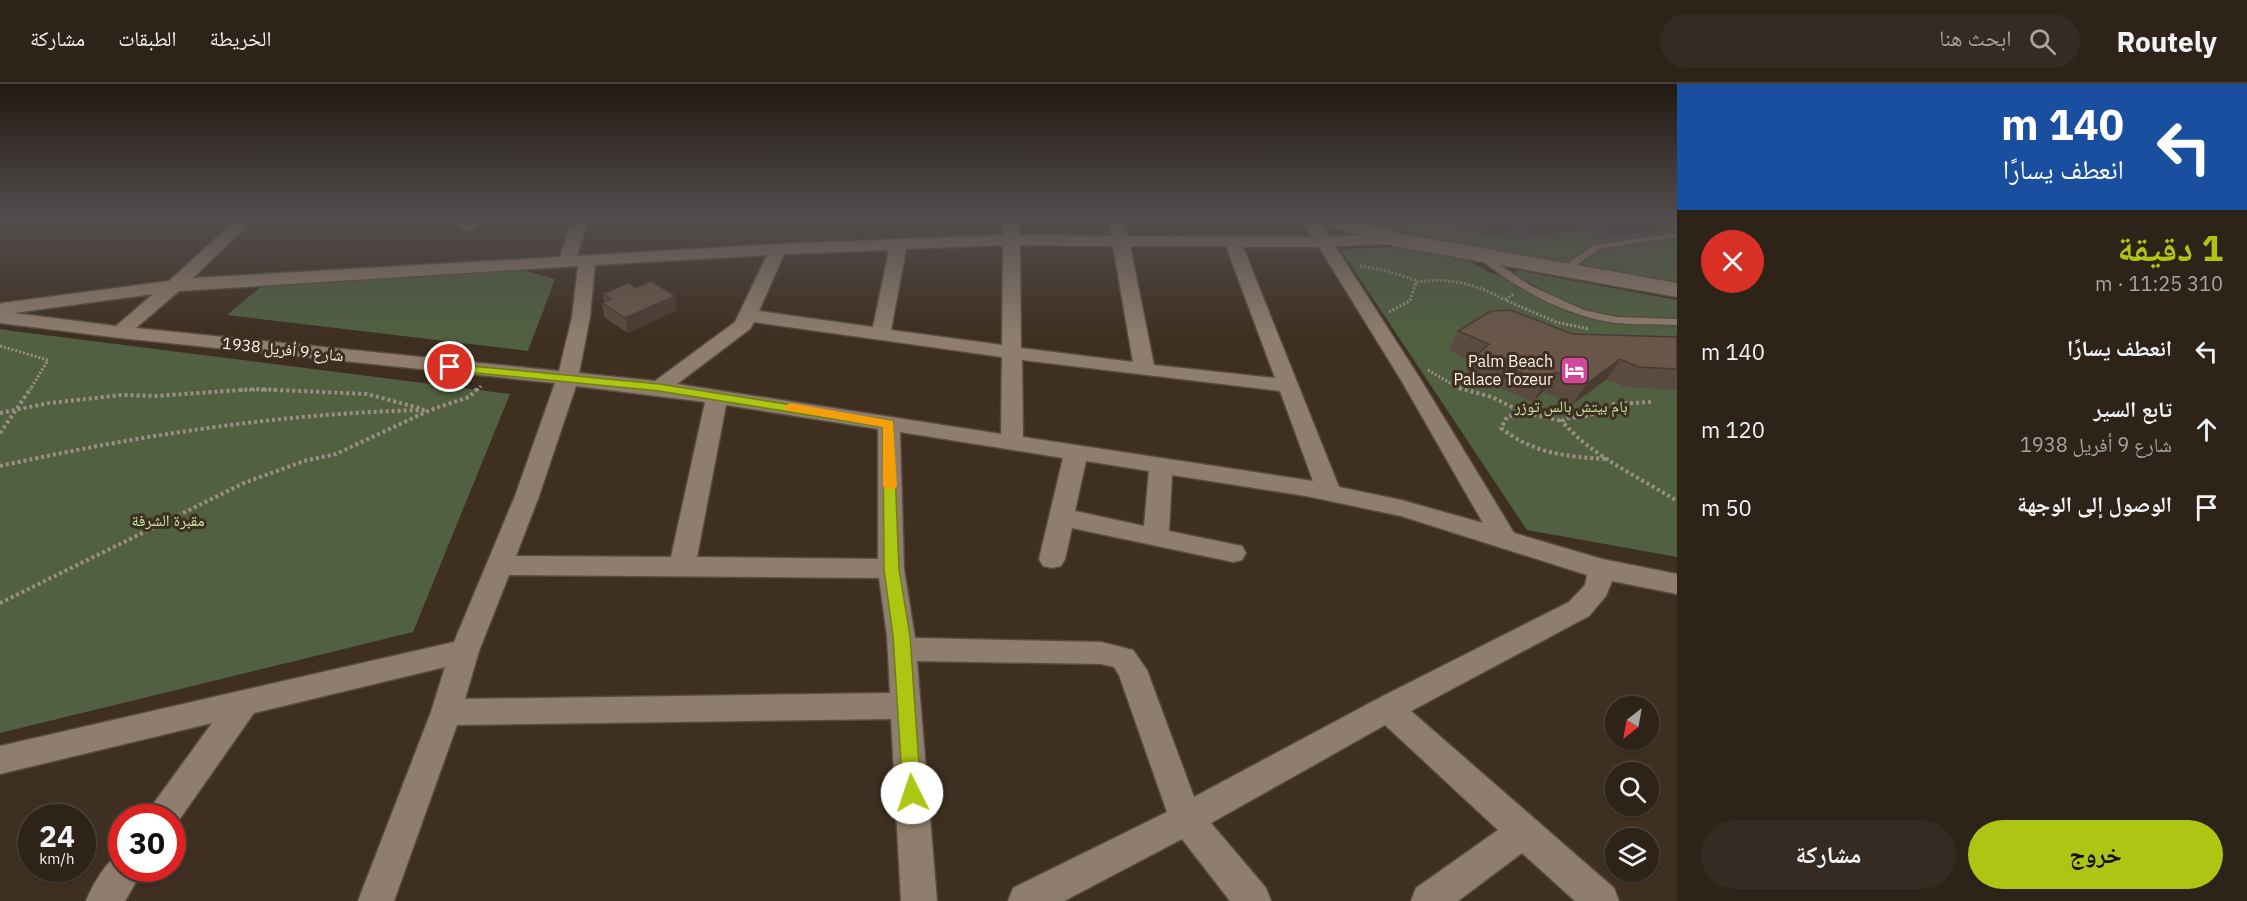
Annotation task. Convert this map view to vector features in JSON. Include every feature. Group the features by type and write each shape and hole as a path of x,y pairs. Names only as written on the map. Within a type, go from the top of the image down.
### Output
{"main road":[{"path":"1493,258 1677,290"}],"street":[{"path":"120,332 174,286 201,258"},
{"path":"0,309 174,286 620,258"},
{"path":"659,388 743,325 774,258"},
{"path":"881,334 896,258"},
{"path":"1011,258 1012,442"},
{"path":"1124,258 1145,370"},
{"path":"1239,258 1329,493"},
{"path":"1333,258 1411,380 1505,539"},
{"path":"375,901 446,712 465,651 527,496 567,380 581,317 587,260"},
{"path":"748,315 1145,370 1289,386"},
{"name":"شارع 9 أفريل 1938","path":"0,317 120,332 659,388 1012,442 1329,493 1401,508 1547,554 1602,569 1677,584"},
{"path":"682,567 717,397"},
{"path":"889,424 891,569 907,706 919,901"},
{"path":"1052,559 1076,453"},
{"path":"1156,537 1161,466"},
{"path":"1061,517 1233,553"},
{"path":"500,565 891,569"},
{"path":"1026,901 1186,819 1388,709 1579,609 1597,589 1602,569"},
{"path":"902,649 1101,653 1123,658 1132,669 1186,819 1253,901"},
{"path":"0,760 465,651"},
{"path":"173,804 245,702"},
{"path":"446,712 907,706"},
{"path":"1388,709 1601,901"},
{"path":"1429,901 1524,831"},
{"path":"104,901 117,882"}],"lane":[{"path":"1484,258 1502,274 1576,309 1616,320 1677,322"},
{"path":"1567,272 1581,258"}],"path":[{"path":"1363,275 1357,265 1388,271 1417,281"},
{"path":"1394,322 1388,313 1410,301 1416,282 1441,279 1475,285 1493,292 1504,300"},
{"path":"0,346 48,360 18,410 0,433"},
{"path":"1425,368 1462,390 1492,397 1522,412 1562,421 1567,428 1609,459 1677,501"},
{"path":"0,603 44,579 244,483 304,461 336,454 430,410 469,397 498,372"},
{"path":"0,413 49,403 122,395 156,396 265,389 367,394 430,410"},
{"path":"1562,421 1567,418 1588,416 1614,404 1651,402"},
{"path":"0,466 141,437 250,420 358,410 430,410"},
{"path":"1522,412 1507,417 1501,428 1514,439 1537,451 1556,456 1609,459"}],"green space":[{"name":"بام بيتش بالس توزر","path":"1346,258 1453,258 1469,261 1487,271 1558,298 1515,275 1516,270 1677,300 1677,557 1527,530"},
{"path":"1543,258 1677,258 1677,282"},
{"path":"518,269 555,279 528,351 227,315 264,284"},
{"name":"مقبرة الشرفة","path":"0,329 510,394 413,632 0,733"}],"building":[{"path":"651,281 675,296 625,318 602,303 611,299 603,294 628,283 636,288"},
{"path":"1510,310 1573,334 1677,337 1677,369 1639,367 1620,359 1586,384 1555,372 1545,382 1477,355 1489,344 1458,331 1491,311"}],"slow traffic":[{"path":"790,407 889,424 890,486"}],"place":[{"name":"Palm Beach Palace Tozeur","path":"1574,370"}],"route":[{"path":"450,367 659,388 889,424 891,569 902,636 912,793"}]}
